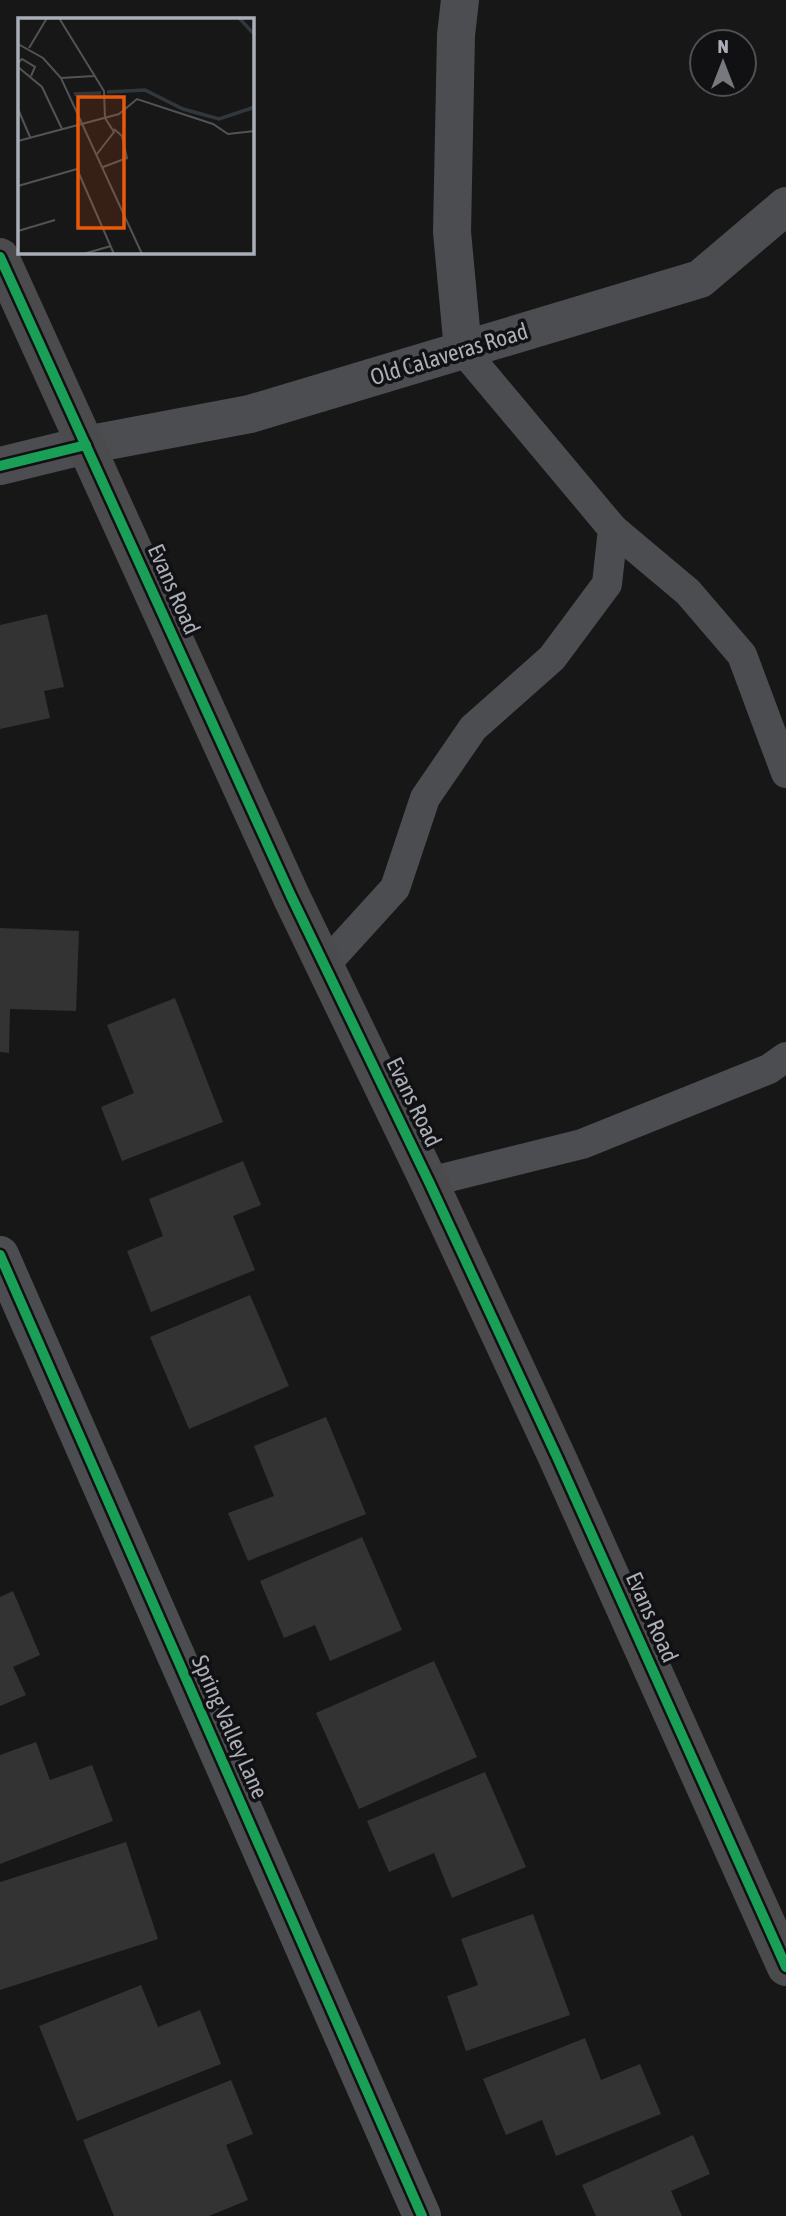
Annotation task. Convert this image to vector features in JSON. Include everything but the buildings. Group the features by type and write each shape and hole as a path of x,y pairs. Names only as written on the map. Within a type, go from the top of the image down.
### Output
{"street":[{"path":"460,0 456,35 452,232 463,350"},
{"name":"Old Calaveras Road","path":"0,466 86,445 250,414 700,279 786,206"},
{"name":"Evans Road","path":"0,257 324,966 429,1182 557,1457 786,1967"},
{"name":"Spring Valley Lane","path":"0,1255 422,2216"}],"lane":[{"path":"463,350 613,529 688,592 742,655 786,773"},
{"path":"324,966 396,887 425,798 473,728 552,658 607,584 613,529"},
{"path":"429,1182 582,1144 769,1069 786,1057"}],"cycle path":[{"path":"0,257 291,896 429,1182 557,1457 786,1967"},
{"path":"0,466 86,445"},
{"path":"0,1255 422,2216"}]}
